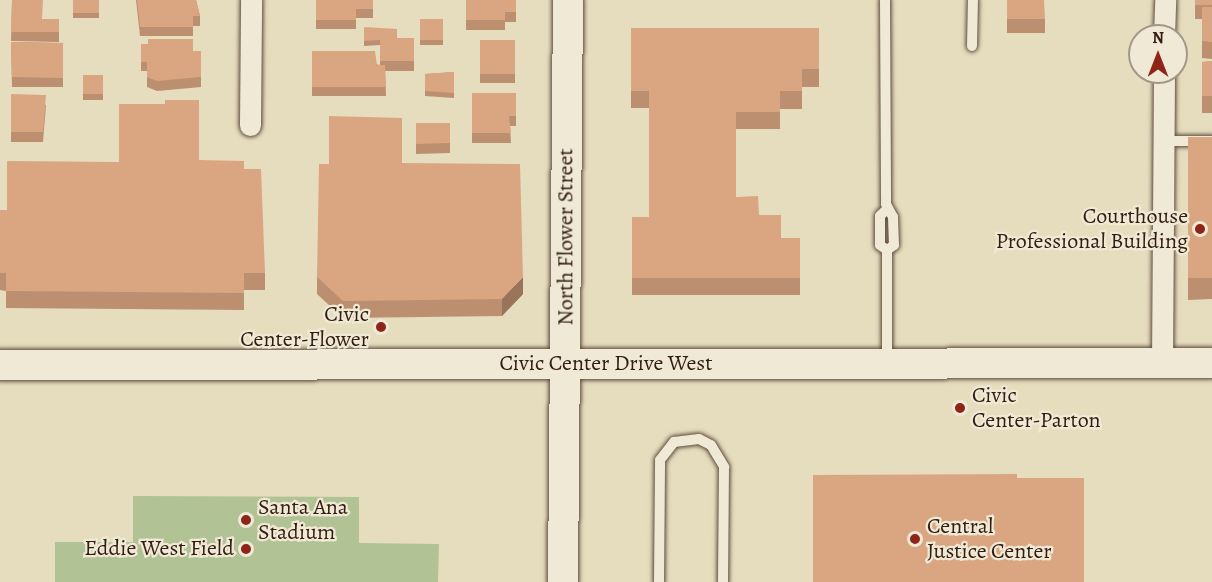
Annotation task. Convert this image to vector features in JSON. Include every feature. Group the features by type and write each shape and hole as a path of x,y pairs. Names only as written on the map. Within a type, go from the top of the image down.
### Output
{"main road":[{"name":"North Flower Street","path":"563,582 568,0"},
{"name":"Civic Center Drive West","path":"0,365 1212,363"}],"street":[{"path":"250,125 251,0"},
{"path":"1164,24 1165,0"},
{"path":"1162,363 1164,84"}],"lane":[{"path":"885,0 886,209 880,216 880,245 887,250 888,363"},
{"path":"972,46 973,0"},
{"path":"1164,141 1212,141"},
{"path":"659,582 660,460 674,442 699,439 711,445 724,467 723,582"}],"green space":[{"name":"Santa Ana Stadium","path":"133,496 359,497 359,543 439,544 438,582 55,582 55,542 133,542"}],"building":[{"path":"12,0 43,0 42,19 59,19 59,32 11,32"},
{"path":"73,0 99,0 99,13 73,13"},
{"path":"137,0 196,0 200,16 193,16 193,27 140,27"},
{"path":"316,0 373,0 373,9 356,9 356,20 316,20"},
{"path":"466,0 516,0 516,12 505,12 505,20 466,20"},
{"path":"1007,0 1044,0 1045,19 1007,19"},
{"path":"1195,0 1212,0 1212,5 1195,5"},
{"path":"1202,7 1212,7 1212,42 1202,41"},
{"path":"420,19 443,19 443,40 420,40"},
{"path":"364,27 397,29 397,38 364,41"},
{"path":"631,28 819,28 819,69 802,69 802,91 780,91 780,112 736,112 736,197 758,196 759,215 781,215 781,238 800,238 800,278 632,278 632,217 649,217 649,91 631,91"},
{"path":"380,38 414,38 414,61 380,61"},
{"path":"148,39 193,39 193,51 201,51 201,77 157,81 147,77 147,62 141,62 141,44 148,44"},
{"path":"480,40 515,40 515,74 480,74"},
{"path":"11,42 63,43 63,78 12,77"},
{"path":"312,51 375,51 377,65 385,65 386,87 312,87"},
{"path":"1212,61 1212,96 1202,96 1202,62"},
{"path":"454,72 454,93 425,91 425,74"},
{"path":"83,75 103,75 103,94 83,94"},
{"path":"472,93 516,93 516,116 509,116 511,133 472,133"},
{"path":"11,94 46,95 43,132 11,132"},
{"path":"165,100 199,100 199,160 244,161 244,169 261,169 265,273 244,273 244,293 6,291 6,273 0,273 0,210 7,210 7,161 119,162 119,104 165,104"},
{"path":"329,116 402,118 402,163 520,164 523,277 502,299 343,301 317,277 319,164 329,164"},
{"path":"416,123 450,123 450,143 416,144"},
{"name":"Courthouse Professional Building","path":"1188,137 1212,137 1212,278 1188,278"},
{"name":"Central Justice Center","path":"1017,474 1017,582 813,582 813,475"},
{"path":"1017,478 1084,478 1084,582 1017,582"}],"place":[{"name":"Courthouse Professional Building","path":"1200,229"},
{"name":"Civic Center-Flower","path":"381,327"},
{"name":"Civic Center-Parton","path":"960,408"},
{"name":"Santa Ana Stadium","path":"246,520"},
{"name":"Central Justice Center","path":"915,539"},
{"name":"Eddie West Field","path":"246,549"}]}
